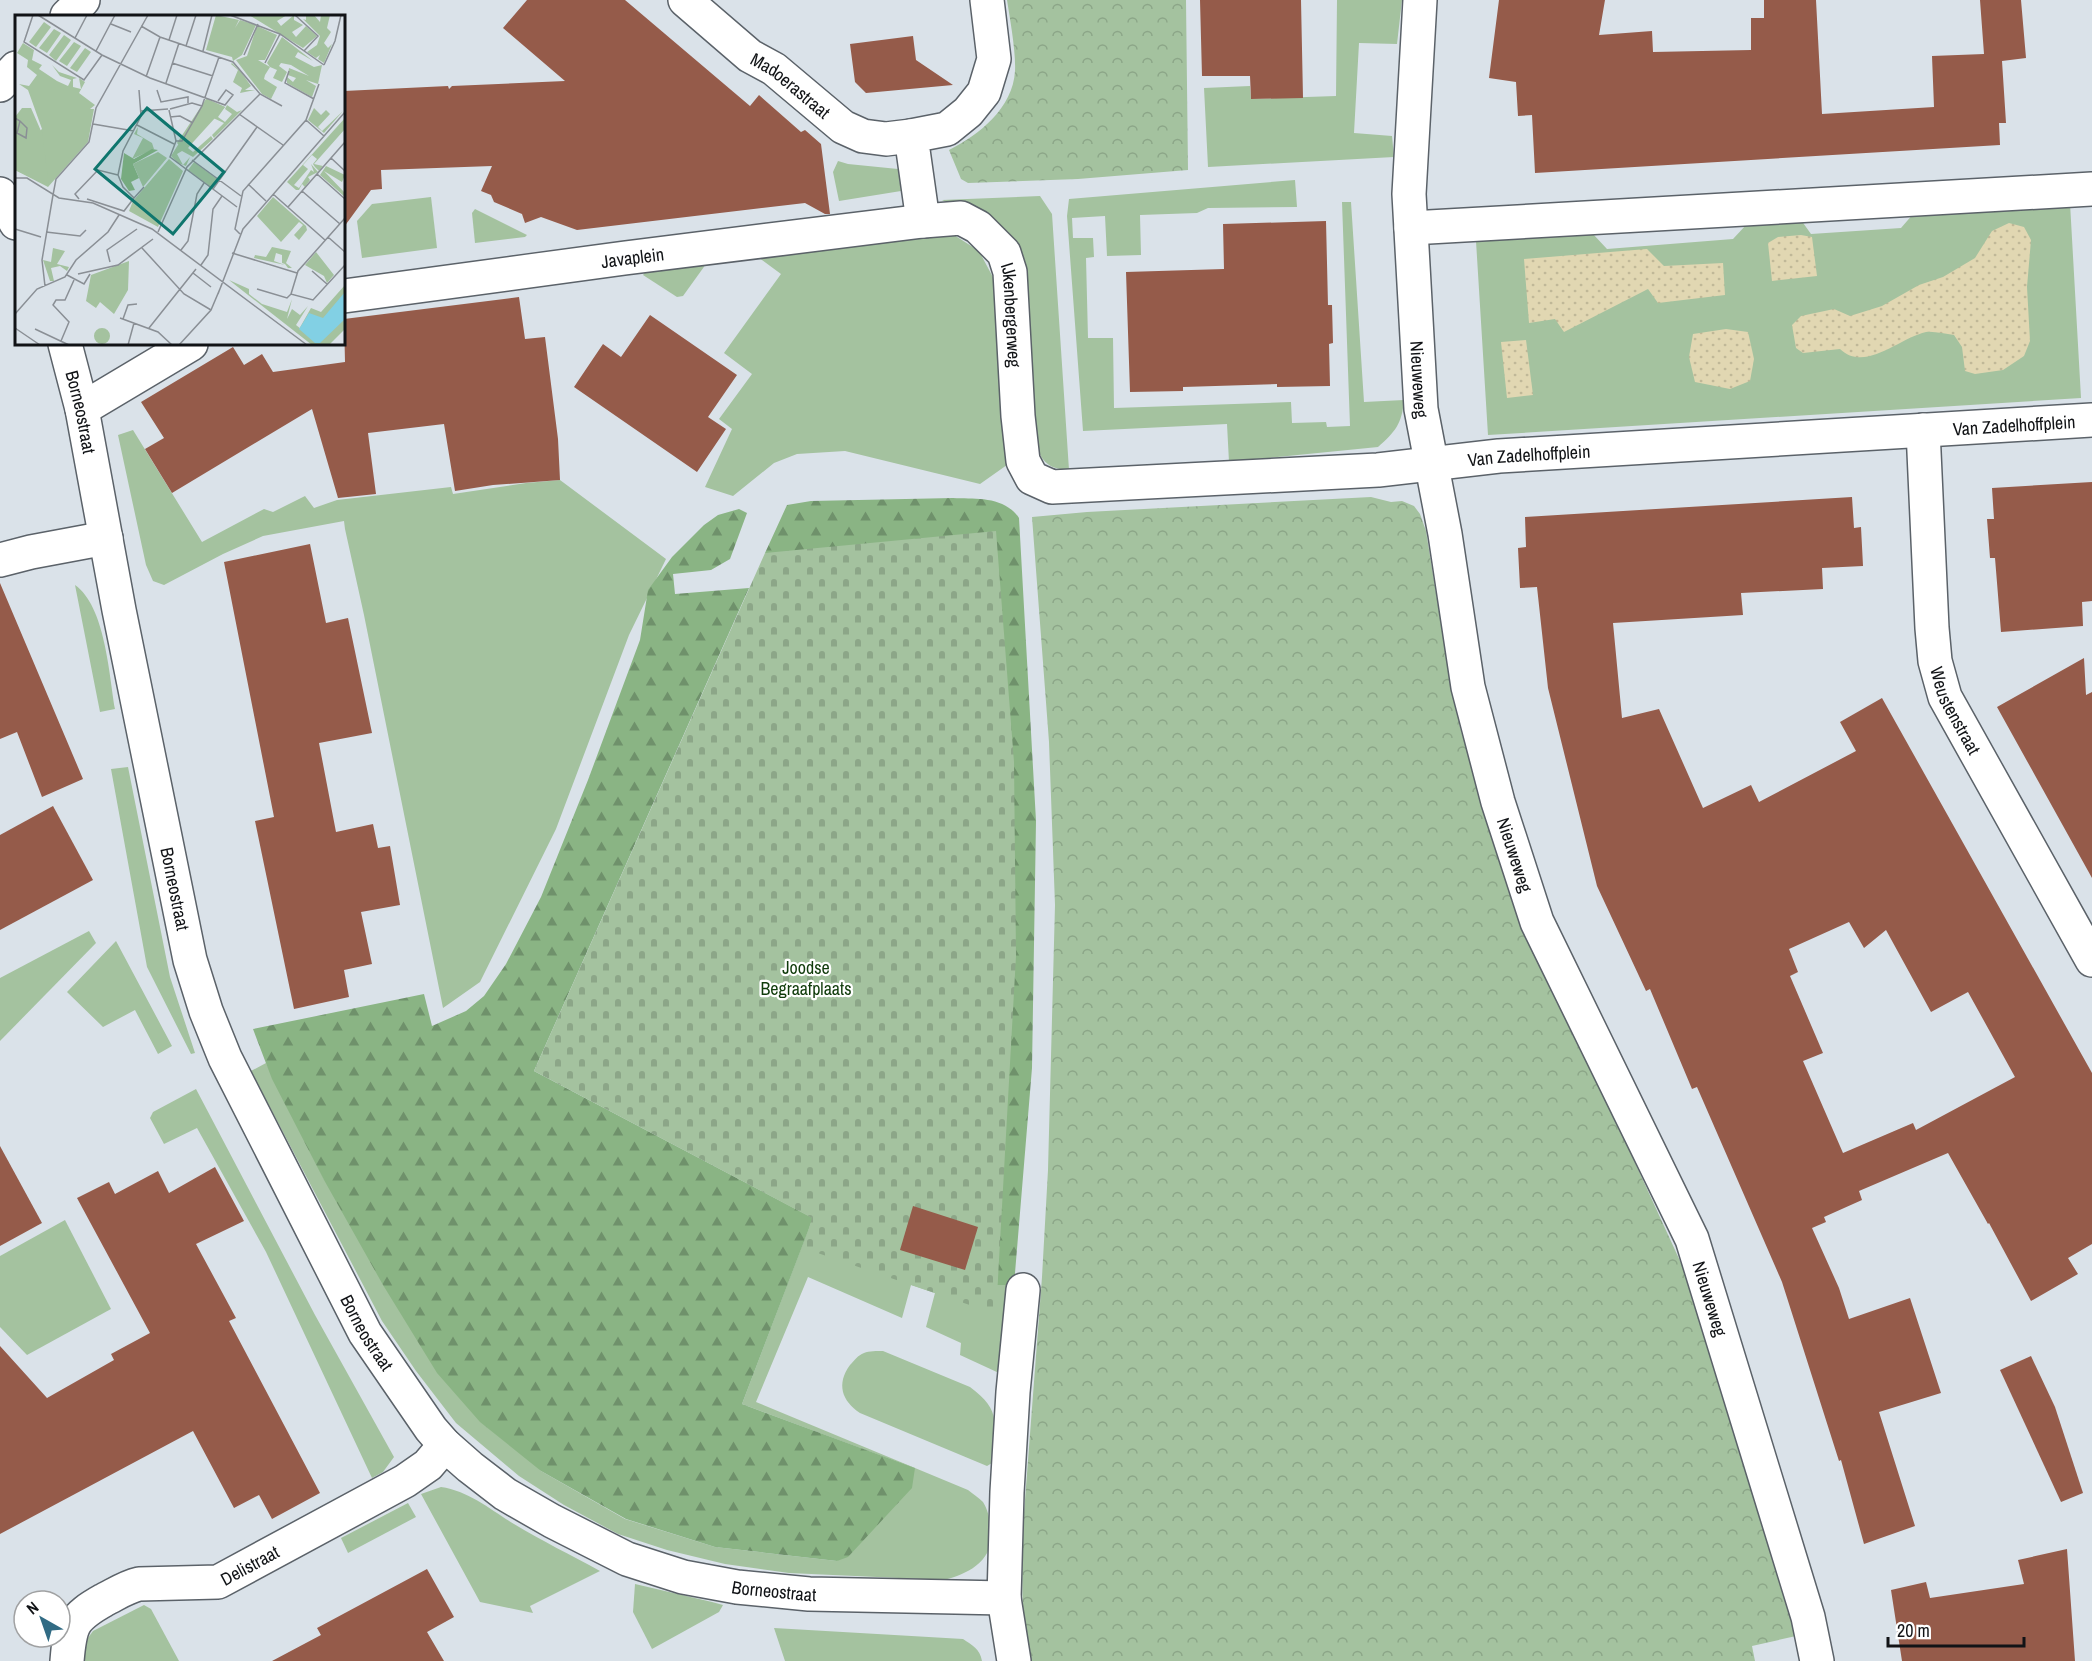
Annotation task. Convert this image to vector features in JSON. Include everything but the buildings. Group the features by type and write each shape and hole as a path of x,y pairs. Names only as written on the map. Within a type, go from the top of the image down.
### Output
{"street":[{"path":"68,15 83,0"},
{"name":"Madoerastraat","path":"685,0 750,56 774,69 843,127 863,136 886,140 911,136"},
{"path":"923,221 911,136 947,129 969,112 984,92 994,59 987,0"},
{"name":"Nieuweweg","path":"1420,0 1409,194 1421,410 1445,534 1468,687 1498,802 1533,911 1557,967 1692,1239 1808,1617 1816,1661"},
{"path":"0,85 15,69"},
{"path":"1411,228 2092,189"},
{"path":"0,194 15,221"},
{"name":"IJkenbergerweg","path":"923,221 961,218 978,227 1004,253 1010,272 1018,416"},
{"name":"Javaplein","path":"345,296 923,221"},
{"name":"Borneostraat","path":"65,345 82,409 190,960 206,1011 225,1058 365,1333 431,1429 445,1445 505,1494 627,1559 683,1577 737,1587 809,1594 1004,1598"},
{"path":"82,409 189,345"},
{"name":"Van Zadelhoffplein","path":"1018,416 1023,461 1032,478 1052,487 1378,470 1499,456 2092,420"},
{"name":"Weustenstraat","path":"1923,430 1932,628 1935,661 1945,696 2092,960"},
{"path":"0,560 106,538"},
{"path":"1014,1661 1004,1598 1007,1492 1023,1290"},
{"name":"Delistraat","path":"67,1661 69,1638 81,1613 128,1587 139,1584 218,1582 405,1481 428,1465 445,1445"}],"green space":[{"path":"1007,0 1186,0 1188,170 1078,179 968,183 961,179 949,150 972,137 992,119 1008,97 1013,84 1015,54"},
{"path":"1337,0 1402,0 1397,44 1359,43 1354,133 1392,136 1394,157 1208,167 1204,88 1250,86 1251,99 1336,96"},
{"path":"838,161 898,169 901,191 839,201 833,172"},
{"path":"1295,180 1297,207 1208,208 1197,213 1140,215 1141,255 1107,256 1105,216 1072,218 1073,238 1093,238 1094,257 1086,258 1088,338 1113,338 1114,408 1291,402 1292,423 1326,422 1327,427 1350,426 1342,202 1351,202 1364,402 1404,400 1399,421 1393,432 1378,447 1229,462 1227,424 1083,431 1067,216 1069,199"},
{"path":"1040,196 1052,214 1069,470 1047,464 1037,448 1032,432 1027,273 1019,246 993,218 972,208 950,204 942,200"},
{"path":"431,197 437,248 362,258 357,221 372,204"},
{"path":"2070,203 2081,398 1488,435 1476,241 1593,234 1607,249 1733,239 1747,224 1801,220 1811,234 1901,228 1914,213"},
{"path":"475,209 527,235 475,243 472,213"},
{"path":"954,235 979,251 995,281 1014,460 980,484 845,451 797,454 774,463 733,496 705,487 732,429 719,419 752,374 724,353 781,274 758,257 762,252"},
{"path":"706,264 683,296 677,297 643,275 647,269"},
{"path":"133,430 202,542 264,509 273,512 305,496 314,508 337,500 451,487 453,494 560,480 666,559 629,635 556,829 480,982 443,1008 344,521 263,536 164,585 153,581 146,565 118,435"},
{"path":"1371,497 1391,502 1402,501 1414,506 1420,514 1426,531 1460,727 1496,848 1566,1012 1686,1274 1776,1554 1796,1636 1752,1646 1755,1661 1023,1661 1022,1539 1048,1170 1055,905 1049,742 1032,517"},
{"path":"953,498 998,502 1013,511 1019,518 1036,821 1032,1068 1014,1285 997,1285 999,1229 765,553 787,505 811,501"},
{"path":"739,509 747,513 730,559 711,570 673,574 675,594 749,588 534,1071 813,1218 742,1404 915,1468 912,1488 848,1557 837,1561 715,1547 626,1519 541,1471 480,1422 437,1373 383,1285 324,1180 272,1079 253,1029 424,994 432,1026 466,1011 484,996 506,964 541,897 588,780 640,640 648,590 672,557 704,525 718,515"},
{"name":"Joodse Begraafplaats","path":"996,531 1014,762 1016,956 996,1314 803,1248 812,1218 534,1071 765,553"},
{"path":"75,585 93,608 99,624 108,659 115,709 100,712"},
{"path":"128,767 170,977 195,1053 191,1054 147,967 111,769"},
{"path":"89,931 96,943 0,1041 0,978"},
{"path":"116,941 172,1046 158,1054 135,1010 103,1027 67,992"},
{"path":"266,1063 324,1179 541,1471 625,1519 715,1547 837,1561 914,1468 742,1404 810,1225 997,1286 1014,1285 999,1373 960,1355 961,1343 926,1327 935,1293 911,1285 902,1318 808,1277 756,1402 968,1490 983,1502 989,1515 991,1540 984,1557 971,1569 943,1580 789,1573 725,1564 667,1550 618,1534 564,1505 519,1476 456,1423 416,1371 382,1321 251,1071"},
{"path":"196,1089 315,1315 394,1457 383,1472 372,1478 266,1252 197,1128 164,1144 150,1118 153,1112"},
{"path":"65,1220 111,1309 27,1355 0,1327 0,1256"},
{"path":"883,1351 970,1387 981,1396 988,1404 994,1420 992,1463 987,1466 860,1413 849,1403 845,1398 842,1385 850,1365 862,1354"},
{"path":"441,1487 461,1492 600,1571 530,1606 533,1613 480,1602 421,1494"},
{"path":"408,1503 416,1517 348,1553 341,1538"},
{"path":"635,1584 723,1605 719,1612 652,1649 633,1612"},
{"path":"144,1605 151,1609 179,1661 84,1661 85,1642 93,1631"},
{"path":"774,1628 963,1639 977,1650 982,1661 785,1661"}],"sand":[{"path":"2009,223 2024,227 2031,240 2027,287 2030,341 2024,356 2003,370 1975,374 1965,371 1962,347 1954,335 1936,332 1916,335 1871,356 1850,355 1840,349 1803,353 1796,348 1792,325 1801,316 1834,309 1850,316 1882,306 1919,285 1943,277 1975,258 1992,231"},
{"path":"1801,235 1812,237 1817,276 1772,281 1768,243 1778,237"},
{"path":"1647,249 1664,266 1723,263 1725,295 1658,303 1648,289 1564,332 1555,319 1529,323 1524,259"},
{"path":"1726,329 1748,332 1754,359 1750,381 1730,389 1695,382 1689,357 1693,334"},
{"path":"1526,340 1533,395 1507,398 1501,342"}]}
